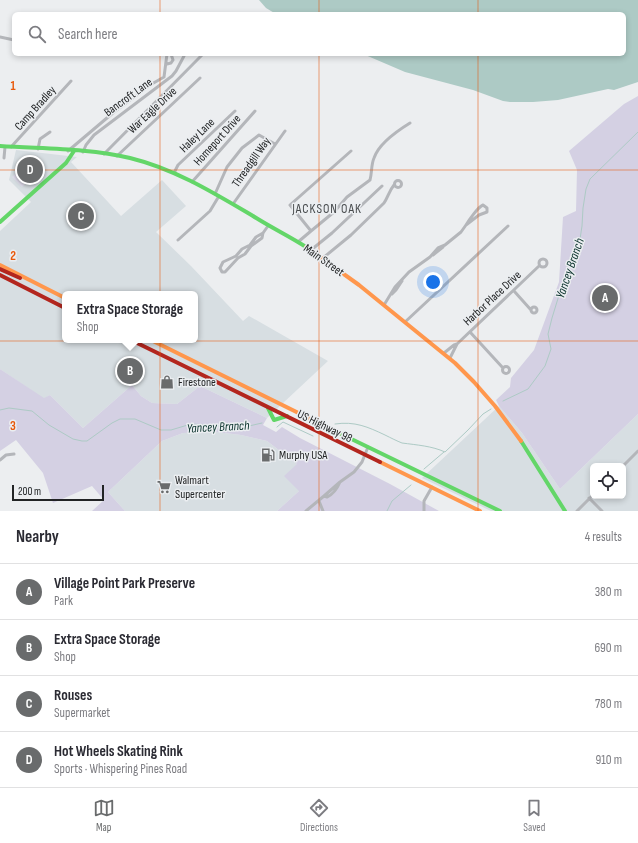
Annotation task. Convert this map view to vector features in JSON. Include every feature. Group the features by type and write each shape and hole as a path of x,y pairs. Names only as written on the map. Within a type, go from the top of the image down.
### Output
{"main road":[{"name":"Main Street","path":"0,146 104,154 146,162 174,173 216,195 323,258 444,353 475,382 496,407 524,445 565,511"},
{"path":"0,222 66,163 74,151"},
{"path":"0,265 62,296"},
{"path":"0,270 35,282"},
{"path":"0,275 62,306"},
{"name":"US Highway 98","path":"137,343 480,511"},
{"name":"US Highway 98","path":"157,343 500,511"},
{"path":"267,406 274,420 287,416"}],"street":[{"path":"0,37 12,40"},
{"path":"68,151 114,112 150,85 164,77 167,56"},
{"path":"167,64 172,63 172,56"},
{"name":"Bancroft Lane","path":"82,152 94,135 172,76 184,56"},
{"path":"104,154 202,56"},
{"name":"War Eagle Drive","path":"117,156 200,78"},
{"name":"Camp Bradley","path":"11,147 71,80"},
{"name":"Homeport Drive","path":"192,182 255,111"},
{"name":"Haley Lane","path":"174,173 178,165 235,112"},
{"path":"298,242 334,212 347,197 370,180 376,152 396,133 410,123"},
{"name":"Threadgill Way","path":"232,204 285,131"},
{"path":"38,149 40,139 50,132"},
{"path":"178,240 210,211 227,167 242,148 259,135 275,144"},
{"path":"4,158 6,147"},
{"path":"311,231 290,205 351,151"},
{"path":"323,258 351,235 384,203 387,199 388,192 394,185"},
{"path":"310,250 332,233 382,186"},
{"path":"384,305 389,296 396,290 409,272 430,257 435,250 445,245 461,232 466,225 480,206 486,206 488,210 485,214 479,215 466,225"},
{"path":"251,245 245,254 237,257 223,262 220,268 222,272 225,272 237,257 242,249 262,238 263,233 268,226"},
{"path":"405,322 508,226"},
{"name":"Harbor Place Drive","path":"444,353 457,344 539,266"},
{"path":"514,291 531,310"},
{"path":"470,332 503,368"},
{"name":"Harbor Place Drive","path":"450,358 457,344"},
{"path":"200,375 205,367"},
{"path":"306,511 354,472 362,462 368,447"},
{"path":"626,463 638,451"},
{"path":"0,460 6,455 14,454"},
{"path":"424,511 424,501 432,487"},
{"path":"447,495 451,487"},
{"path":"577,511 589,498 602,511"},
{"path":"319,501 324,511"}],"shaded area":[{"path":"259,0 638,0 638,82 614,90 608,89 558,100 510,102 503,101 473,90 405,72 368,56 626,56 626,12 273,12 266,8"},
{"path":"638,96 638,414 560,489 522,433 499,406 496,400 510,387 511,378 534,350 559,282 563,217 576,211 577,170 569,151 624,104"},
{"path":"16,150 77,157 71,162 121,216 162,180 186,206 156,232 191,266 243,321 249,316 328,361 267,418 200,386 177,404 152,403 141,396 132,385 83,428 50,395 44,399 0,369 0,231 31,202 9,180"},
{"path":"33,157 43,168 38,173 40,175 37,177 35,175 22,187 12,177"},
{"path":"0,369 44,398 50,395 83,428 132,385 141,396 152,403 177,404 200,386 267,418 263,425 276,432 282,427 300,438 439,511 277,511 299,491 284,476 297,464 267,441 241,435 216,432 183,433 162,441 108,492 125,511 92,511 104,500 92,486 53,503 43,473 16,440 0,451"},
{"path":"499,406 522,433 560,489 638,414 638,511 491,511 422,478"},
{"path":"216,432 241,435 267,441 297,464 299,491 277,511 125,511 108,492 162,441 183,433"}],"waterway":[{"name":"Yancey Branch","path":"503,401 528,389 545,366 551,349 548,334 552,318 571,256 578,246 580,239 586,189 590,179 638,132"},
{"name":"Yancey Branch","path":"0,410 9,408 32,411 49,425 73,439 82,441 87,441 120,419 135,419 161,430 171,430 191,424 238,427 262,423"},
{"name":"Yancey Branch","path":"335,424 349,423 361,425 402,443 430,447 445,452 483,414 491,409"},
{"name":"Yancey Branch","path":"277,427 283,422 313,436"},
{"path":"424,469 444,452"},
{"path":"387,511 392,501 411,485"}],"traffic: fast":[{"path":"0,146 98,152 130,158 163,168 209,190 306,247"},
{"path":"0,222 66,163 74,151"},
{"path":"268,408 274,420 287,416"},
{"path":"339,433 500,511"},
{"path":"521,441 565,511"}],"traffic: slow":[{"path":"306,247 359,285 455,363 495,406 521,441"},
{"path":"0,265 62,296"},
{"path":"157,343 339,433"},
{"path":"380,462 480,511"}],"traffic: jam":[{"path":"0,269 20,278"},
{"path":"0,275 62,306"},
{"path":"137,343 380,462"}],"place":[{"name":"Hot Wheels Skating Rink","path":"30,170"},
{"name":"Rouses","path":"81,216"},
{"name":"Village Point Park Preserve","path":"605,298"},
{"name":"Extra Space Storage","path":"130,371"},
{"name":"Firestone","path":"167,382"},
{"name":"Murphy USA","path":"268,455"},
{"name":"Walmart Supercenter","path":"164,487"}],"district":[{"name":"JACKSON OAK","path":"327,208"}]}
